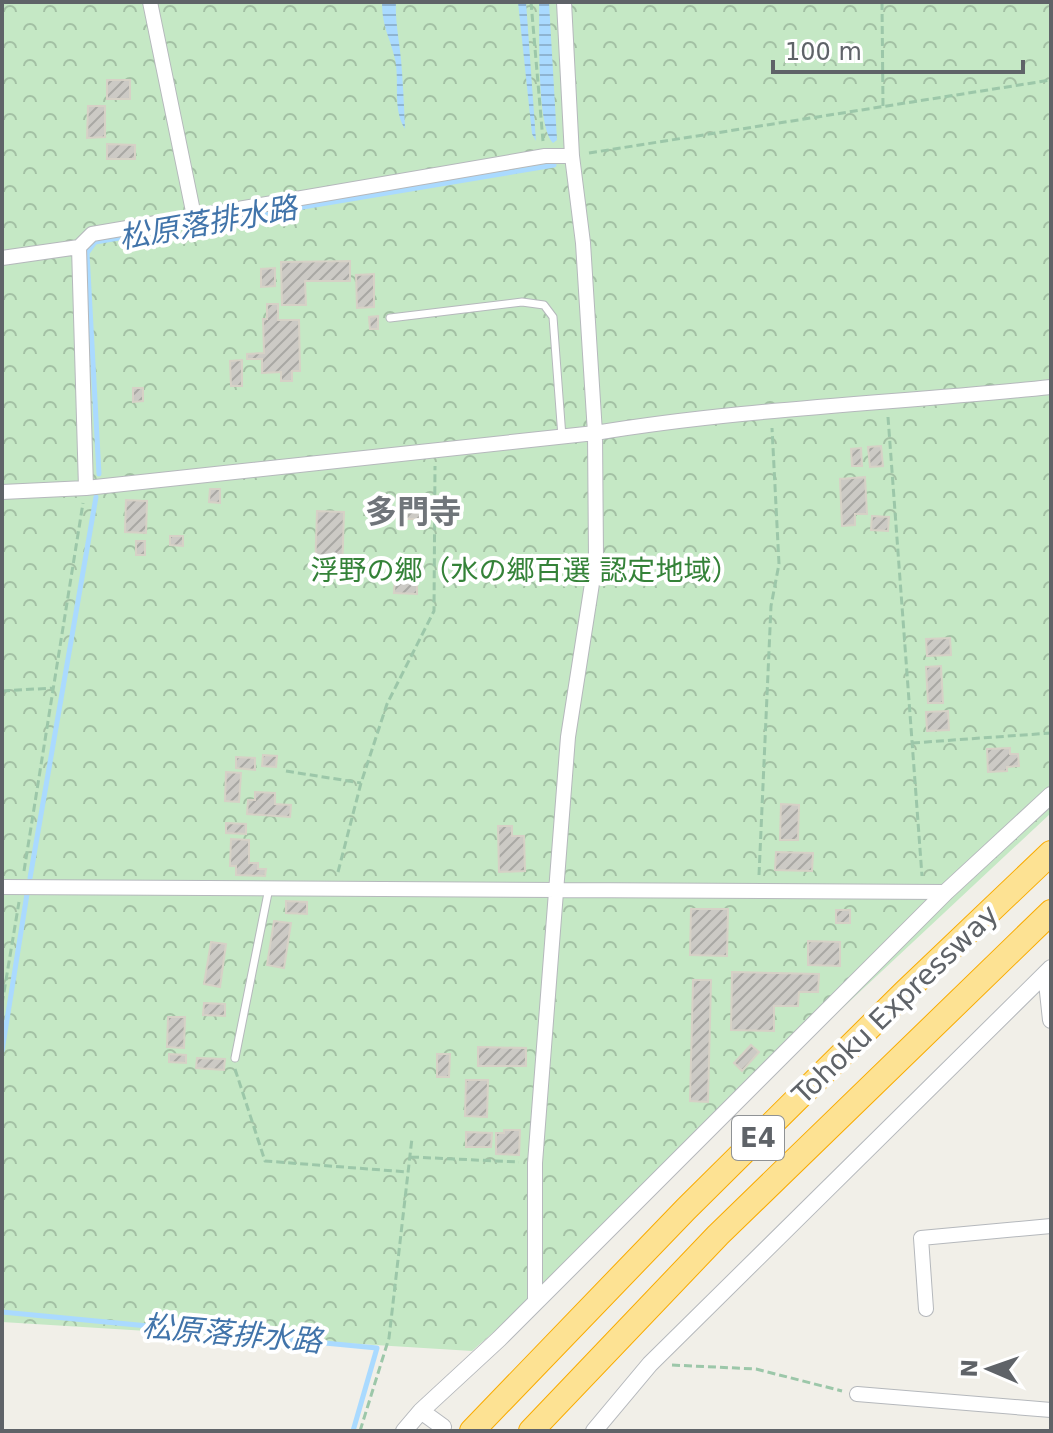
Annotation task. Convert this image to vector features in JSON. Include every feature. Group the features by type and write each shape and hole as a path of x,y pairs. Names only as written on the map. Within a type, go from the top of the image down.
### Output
{"highway":[{"name":"Tohoku Expressway","path":"472,1431 686,1209 905,992 1051,853"},
{"name":"Tohoku Expressway","path":"531,1431 718,1235 1051,912"}],"street":[{"path":"150,2 194,216"},
{"path":"535,1303 535,1163 568,737 596,558 595,433 583,243 572,156 564,2"},
{"path":"2,258 79,247 92,234 545,156 572,156"},
{"path":"79,247 86,488"},
{"path":"2,492 86,488 562,437 665,421 1051,387"},
{"path":"404,1431 946,892 1051,795"},
{"path":"2,887 946,892"},
{"path":"1048,970 1051,1020"},
{"path":"594,1431 650,1364 1048,970"},
{"path":"926,1309 921,1238 1051,1226"},
{"path":"857,1394 1051,1410"},
{"path":"421,1411 443,1427"}],"lane":[{"path":"390,318 522,302 544,305 553,317 562,437"},
{"path":"235,1058 269,888"}],"path":[{"path":"531,2 545,156"},
{"path":"882,2 883,107"},
{"path":"572,156 1051,80"},
{"path":"887,403 923,892"},
{"path":"758,891 771,606 779,564 772,411"},
{"path":"334,890 361,783 387,704 434,611 435,450"},
{"path":"2,1004 86,488"},
{"path":"2,691 53,688"},
{"path":"912,743 1051,733"},
{"path":"286,771 361,783"},
{"path":"235,1058 235,1072 265,1161 408,1172"},
{"path":"360,1431 389,1338 412,1138"},
{"path":"410,1157 535,1163"},
{"path":"650,1364 756,1369 857,1394"}],"green space":[{"name":"浮野の郷（水の郷百選 認定地域）","path":"2,2 1051,2 1051,813 472,1351 2,1322"}],"water":[{"path":"382,2 396,2 405,129 397,104 395,59"},
{"path":"518,2 526,2 536,141 532,134"},
{"path":"539,2 549,2 557,140 553,143 541,98"}],"building":[{"path":"107,80 130,80 130,99 107,99"},
{"path":"88,106 105,106 105,137 87,138"},
{"path":"107,144 135,145 135,159 107,159"},
{"path":"350,261 350,281 305,281 306,305 282,305 281,262"},
{"path":"275,268 275,286 261,287 261,269"},
{"path":"374,274 374,307 357,308 356,275"},
{"path":"267,304 278,304 278,320 299,320 300,371 292,371 292,381 281,381 281,372 262,373 262,359 247,359 247,354 264,353 263,319 267,319"},
{"path":"378,316 378,329 370,329 369,317"},
{"path":"242,360 242,386 231,386 230,361"},
{"path":"133,388 143,388 143,401 133,402"},
{"path":"881,446 883,466 870,467 868,447"},
{"path":"861,448 862,466 852,466 851,449"},
{"path":"865,477 867,514 855,514 855,525 842,526 840,479"},
{"path":"210,489 220,489 220,503 209,502"},
{"path":"126,500 147,501 146,533 125,532"},
{"path":"399,500 421,501 421,519 399,519"},
{"path":"317,511 344,512 342,573 315,572"},
{"path":"872,516 889,517 888,531 871,530"},
{"path":"170,536 183,536 183,546 170,545"},
{"path":"136,541 145,541 145,555 136,555"},
{"path":"395,578 417,579 417,594 394,593"},
{"path":"950,638 951,655 927,656 926,639"},
{"path":"941,666 943,703 928,703 926,667"},
{"path":"948,711 949,730 927,731 926,712"},
{"path":"1010,748 1010,754 1018,754 1019,766 1007,767 1007,771 988,772 987,749"},
{"path":"263,755 277,756 276,767 262,766"},
{"path":"236,757 255,758 255,770 236,768"},
{"path":"226,772 241,773 239,802 225,801"},
{"path":"255,792 275,793 275,804 291,805 290,817 247,814 248,800 255,800"},
{"path":"781,804 799,805 798,840 780,840"},
{"path":"226,823 246,824 246,834 226,833"},
{"path":"498,826 512,826 512,836 524,836 525,871 499,872"},
{"path":"231,839 249,840 249,863 258,863 258,869 266,869 265,876 236,875 236,866 230,866"},
{"path":"776,852 813,853 812,871 775,870"},
{"path":"286,901 307,902 307,914 286,913"},
{"path":"691,909 728,909 727,956 690,955"},
{"path":"836,910 850,910 850,923 836,923"},
{"path":"274,921 291,923 284,968 267,965"},
{"path":"808,941 840,942 840,966 808,965"},
{"path":"211,942 226,944 220,987 204,984"},
{"path":"732,972 819,974 818,992 799,992 798,1006 774,1006 774,1031 731,1030"},
{"path":"693,980 711,980 708,1102 690,1101"},
{"path":"204,1003 225,1004 225,1016 203,1015"},
{"path":"168,1017 185,1017 184,1048 167,1047"},
{"path":"751,1045 759,1052 742,1071 734,1063"},
{"path":"478,1047 526,1048 526,1066 478,1066"},
{"path":"169,1054 186,1055 186,1063 169,1062"},
{"path":"437,1054 450,1054 449,1077 437,1077"},
{"path":"197,1058 225,1059 224,1070 196,1068"},
{"path":"466,1080 488,1080 487,1117 465,1116"},
{"path":"504,1130 520,1130 519,1155 496,1154 496,1133 504,1133"},
{"path":"466,1132 492,1133 491,1147 466,1147"}],"waterway":[{"name":"松原落排水路","path":"99,474 87,253 95,242 554,165"},
{"name":"松原落排水路","path":"30,878 96,497"},
{"name":"松原落排水路","path":"2,1051 27,894"},
{"name":"松原落排水路","path":"2,1312 377,1348 353,1431"}],"district":[{"name":"多門寺","path":"413,512"}]}
